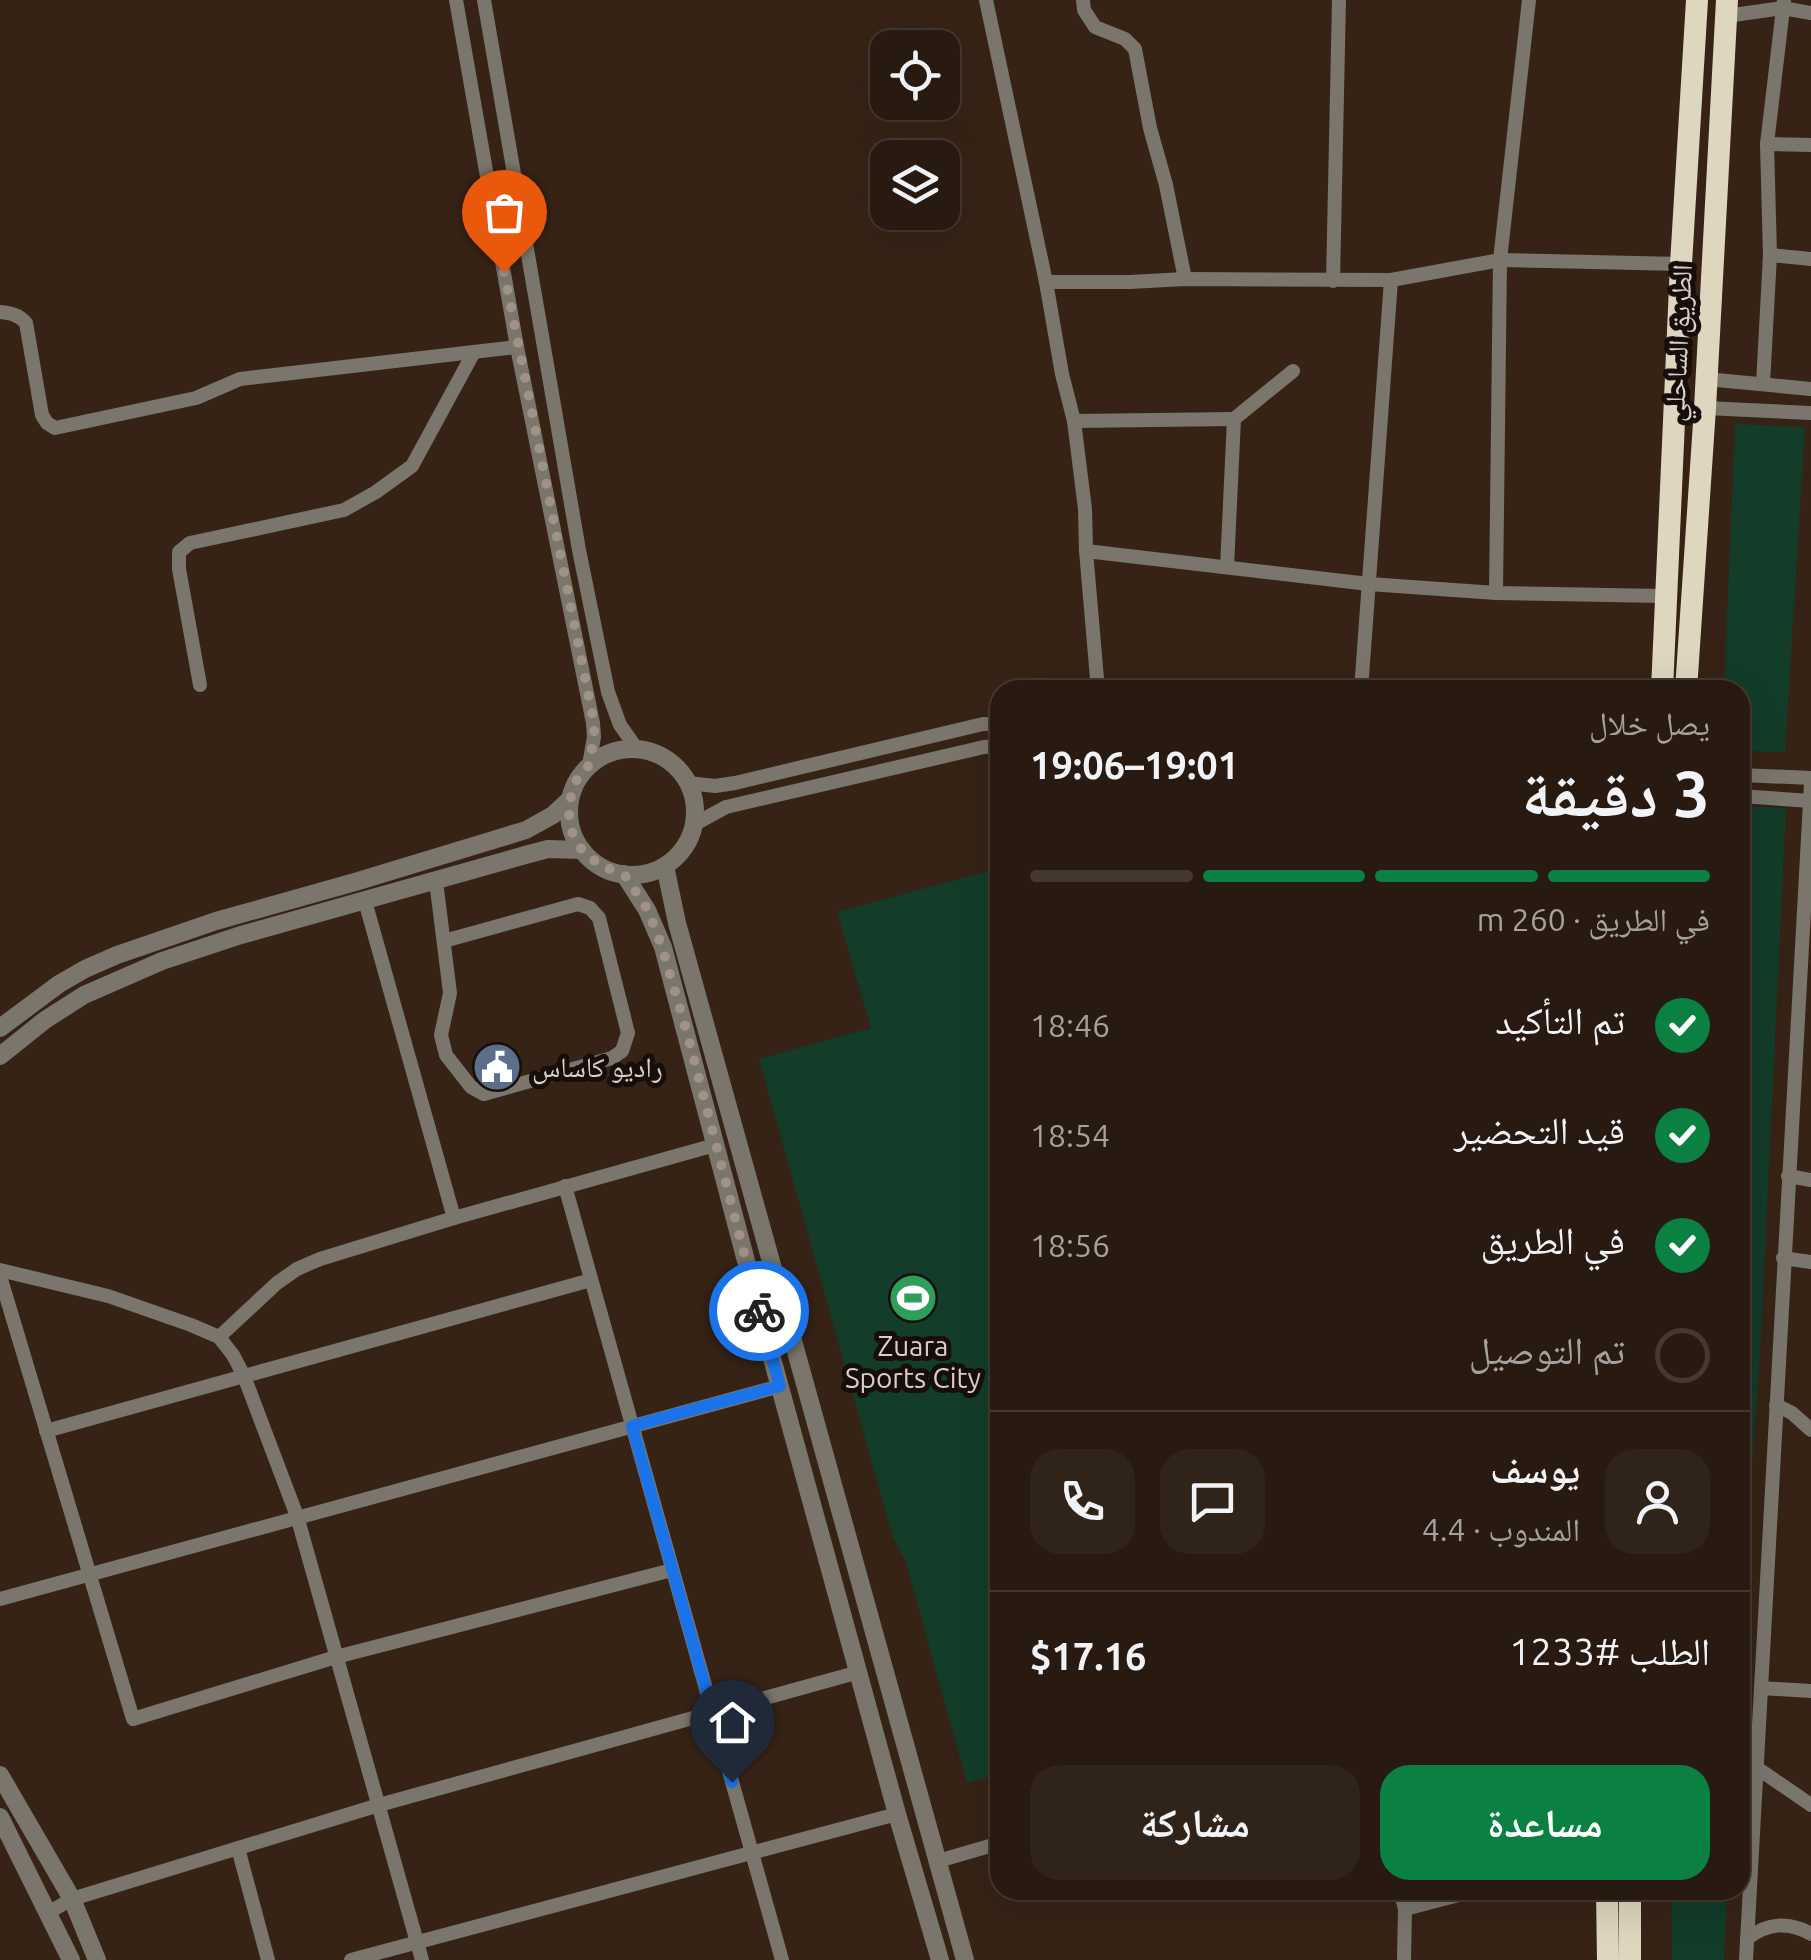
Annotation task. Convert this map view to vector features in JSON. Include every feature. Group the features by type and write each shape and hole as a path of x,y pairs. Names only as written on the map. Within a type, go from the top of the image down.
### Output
{"highway":[{"path":"1662,680 1680,264 1697,0"},
{"name":"الطريق الساحلي","path":"1687,680 1726,8"},
{"path":"1607,1900 1608,1960"},
{"path":"1630,1900 1630,1960"}],"street":[{"path":"986,0 1074,421 1085,509 1097,680"},
{"path":"1083,0 1084,10 1095,27 1125,39 1135,49 1186,279"},
{"path":"1333,280 1339,0"},
{"path":"1496,593 1500,260 1529,0"},
{"path":"589,765 594,723 517,347 457,5 485,1 576,531 608,692 620,726 637,748"},
{"path":"1763,384 1770,255 1767,144 1783,4"},
{"path":"1726,8 1783,4 1811,13"},
{"path":"1767,144 1811,146"},
{"path":"1770,255 1811,259"},
{"path":"1046,282 1392,280 1500,260 1680,264"},
{"path":"1362,680 1392,280"},
{"path":"0,312 12,313 26,324 42,415 55,428 196,398 240,378 517,347"},
{"path":"200,686 179,552 190,544 344,510 376,492 412,466 474,352"},
{"path":"1074,421 1234,419 1293,371"},
{"path":"1706,379 1811,389"},
{"path":"1704,408 1811,412"},
{"path":"1228,567 1234,419"},
{"path":"1086,551 1369,584 1496,593 1664,596"},
{"path":"688,783 735,783 990,724"},
{"path":"693,826 726,807 990,747"},
{"path":"637,748 658,754 676,766 688,783 695,811 688,841 678,855 664,866 624,874 601,866 582,850 573,835 570,800 576,781 589,765 612,752 637,748"},
{"path":"1750,776 1811,781 1804,1031 1788,1176 1750,1888"},
{"path":"1750,797 1810,801"},
{"path":"0,1028 84,969 156,940 526,830 570,800"},
{"path":"0,1056 84,995 162,961 241,934 548,849 582,850"},
{"path":"664,866 965,1960"},
{"path":"624,874 648,910 662,947 940,1960"},
{"path":"436,881 450,993 442,1036 446,1055 471,1087 484,1094 612,1058 622,1051 628,1033 598,918 590,908 578,904 444,941"},
{"path":"365,901 454,1218"},
{"path":"156,940 162,961"},
{"path":"219,1337 277,1283 320,1259 714,1145"},
{"path":"1788,1176 1811,1180"},
{"path":"565,1186 782,1960"},
{"path":"1783,1258 1811,1262"},
{"path":"422,1960 336,1657 297,1516 244,1376 219,1337 155,1310 108,1296 0,1272 133,1719 336,1657 672,1570"},
{"path":"46,1431 591,1280"},
{"path":"764,1329 787,1323"},
{"path":"0,1599 780,1386"},
{"path":"1776,1406 1792,1413 1811,1430"},
{"path":"49,1912 72,1899 378,1805 859,1672"},
{"path":"1761,1688 1811,1691"},
{"path":"1757,1768 1811,1805"},
{"path":"0,1775 72,1899 97,1960"},
{"path":"350,1960 897,1814"},
{"path":"0,1817 71,1960"},
{"path":"938,1861 990,1845"},
{"path":"238,1848 268,1960"},
{"path":"1403,1900 1404,1960"},
{"path":"1405,1909 1440,1900"},
{"path":"1746,1960 1749,1900"},
{"path":"1747,1939 1766,1926 1776,1925 1793,1926 1811,1934"}],"green space":[{"path":"1735,424 1805,427 1785,753 1750,751 1750,680 1724,680"},
{"path":"1750,806 1786,808 1750,1498"},
{"name":"Zuara Sports City","path":"990,871 990,1777 967,1783 905,1559 893,1538 759,1059 871,1028 837,912"},
{"path":"1671,1900 1727,1900 1724,1960 1672,1960"}],"way so far":[{"path":"504,272 594,723 589,765 576,781 570,800 573,835 582,850 601,866 624,874 648,910 689,1040 759,1311"}],"place":[{"name":"راديو كاساس","path":"497,1067"},
{"name":"Zuara Sports City","path":"913,1298"}],"route":[{"path":"732,1782 632,1426 780,1386 759,1311"}]}
